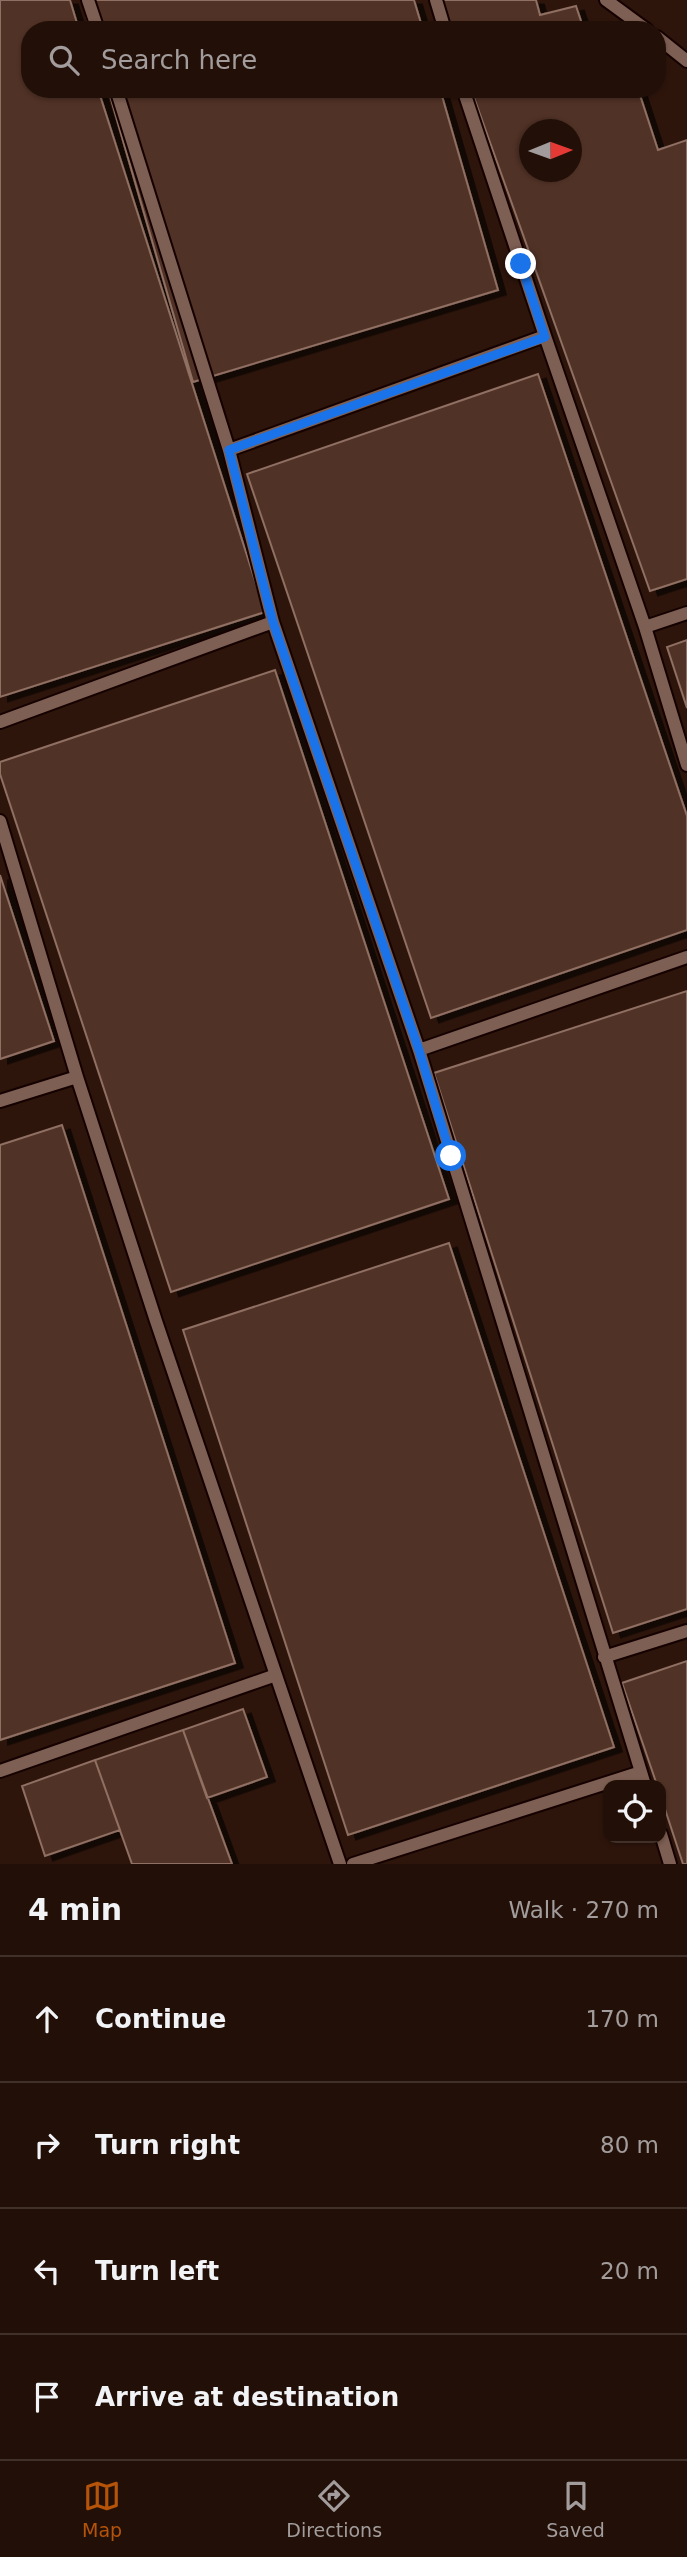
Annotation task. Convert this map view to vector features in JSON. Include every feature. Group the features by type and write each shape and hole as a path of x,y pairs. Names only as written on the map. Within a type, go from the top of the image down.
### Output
{"lane":[{"path":"88,0 95,21"},
{"path":"436,0 442,21"},
{"path":"607,0 635,21"},
{"path":"666,44 687,61"},
{"path":"119,98 229,450 273,622 419,1050 643,1780"},
{"path":"466,98 645,627 687,765"},
{"path":"229,450 545,337"},
{"path":"645,627 687,613"},
{"path":"0,722 273,622"},
{"path":"0,821 77,1077 156,1321 340,1864"},
{"path":"419,1050 687,957"},
{"path":"0,1101 77,1077"},
{"path":"604,1657 687,1632"},
{"path":"0,1771 276,1675"},
{"path":"353,1864 641,1772"},
{"path":"664,1843 670,1864"}],"building":[{"path":"0,0 70,0 76,21 21,21 21,98 101,98 265,612 0,697"},
{"path":"82,0 414,0 420,21 88,21"},
{"path":"440,0 536,0 540,15 576,6 581,21 447,21"},
{"path":"111,98 443,98 498,290 193,382"},
{"path":"474,98 641,98 658,150 687,140 687,579 650,591"},
{"path":"538,374 687,816 687,930 431,1018 247,474"},
{"path":"687,640 687,708 667,647"},
{"path":"275,670 449,1199 171,1292 0,774 0,762"},
{"path":"0,875 54,1041 0,1059"},
{"path":"687,991 687,1609 613,1633 434,1073"},
{"path":"62,1125 235,1663 0,1740 0,1145"},
{"path":"449,1243 614,1747 348,1835 183,1330"},
{"path":"687,1661 687,1864 683,1864 666,1812 666,1780 655,1780 622,1683"},
{"path":"243,1709 267,1777 207,1798 183,1730"},
{"path":"183,1730 232,1864 132,1864 95,1760"},
{"path":"95,1760 120,1830 45,1856 22,1786"}],"route":[{"path":"451,1156 419,1050 273,622 229,450 545,337 521,264"}]}
